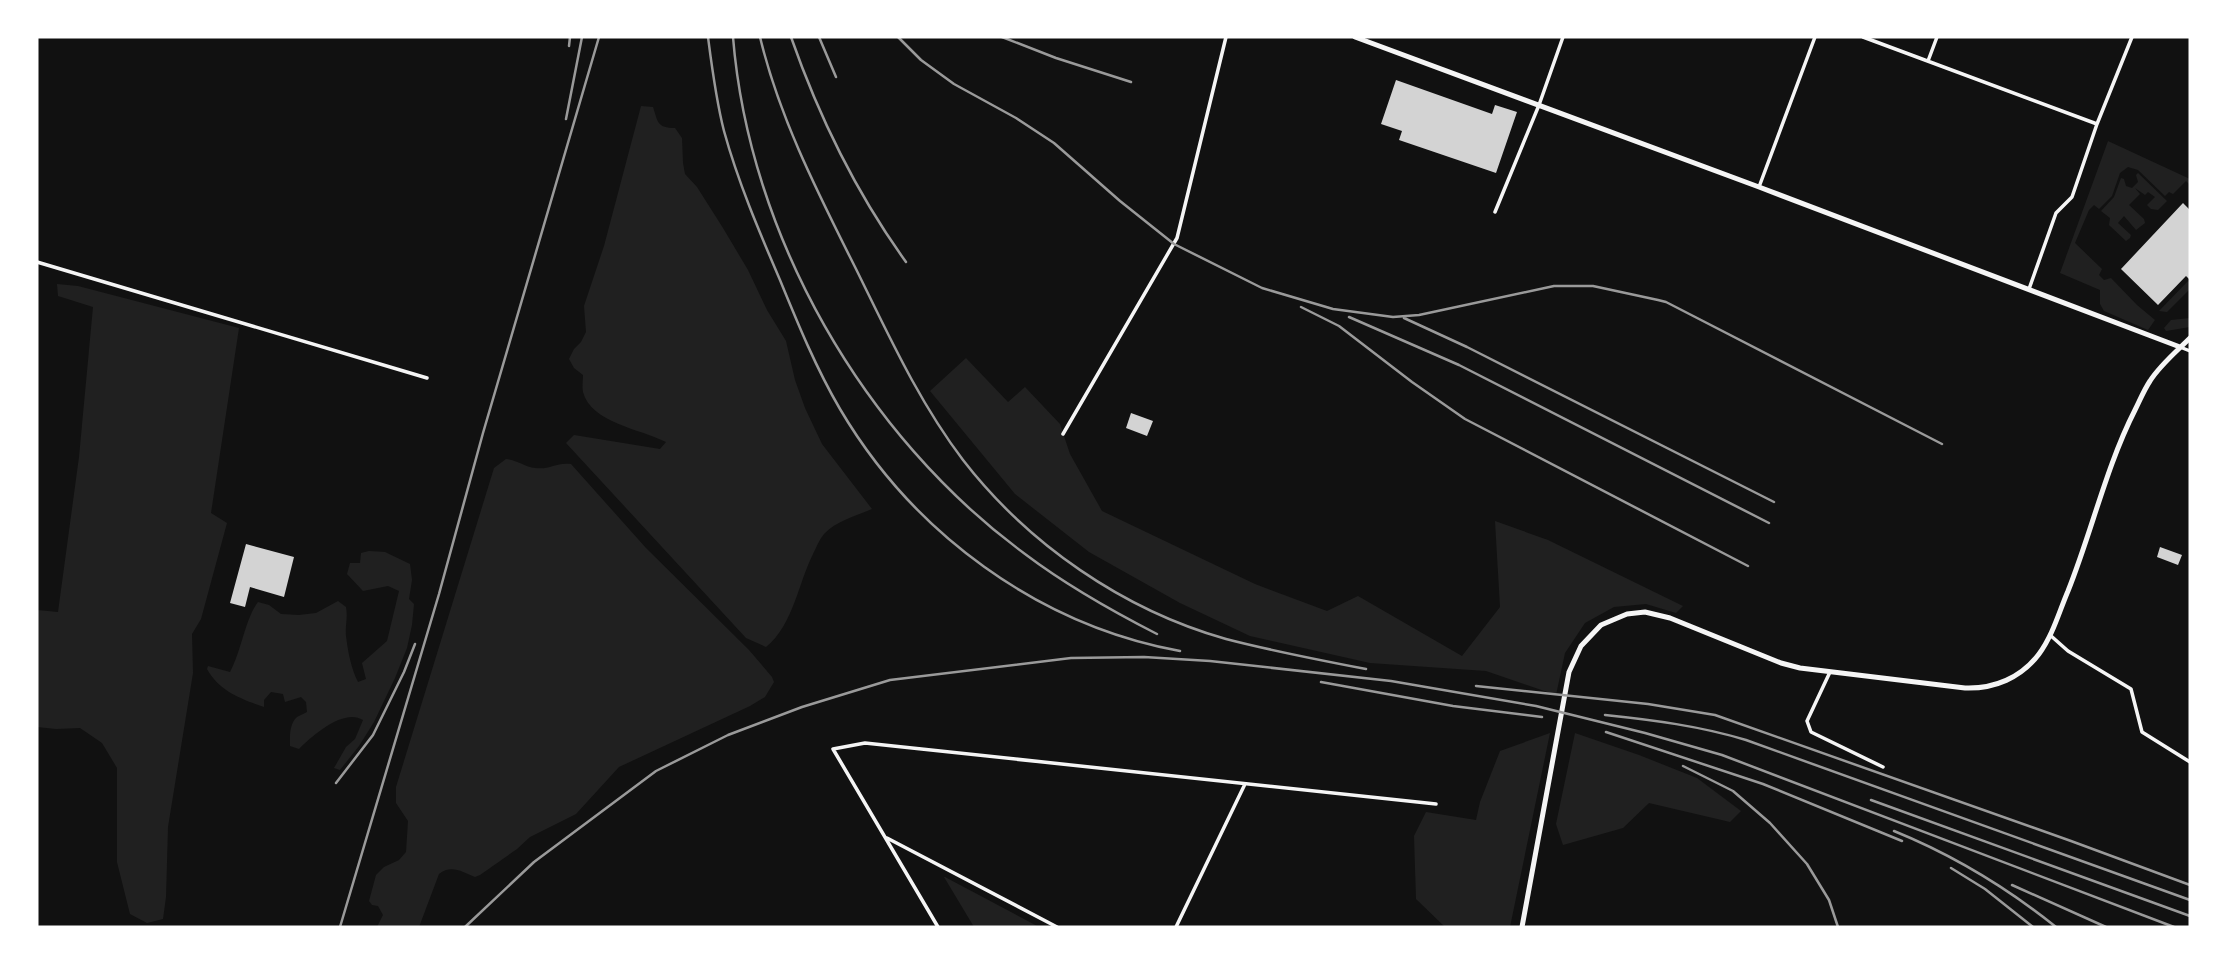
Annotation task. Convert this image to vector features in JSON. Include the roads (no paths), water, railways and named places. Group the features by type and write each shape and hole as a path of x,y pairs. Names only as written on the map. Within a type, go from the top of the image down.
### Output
{"main road":[{"path":"1355,37 2180,347"},
{"path":"1522,927 1569,672 1581,646 1601,625 1627,614 1644,612 1670,618 1781,663 1830,672 1965,688 2003,683 2025,669 2039,654 2050,635 2130,420 2150,380 2190,338"}],"street":[{"path":"1063,434 1177,238 1226,37"},
{"path":"1495,212 1539,105 1563,37"},
{"path":"1759,187 1815,37"},
{"path":"1863,37 2097,124"},
{"path":"1928,61 1937,37"},
{"path":"2029,289 2056,213 2072,197 2097,124 2132,37"},
{"path":"37,262 427,378"},
{"path":"2180,347 2190,351"},
{"path":"2050,635 2068,651 2131,689 2141,732 2190,762"},
{"path":"1830,672 1808,721 1811,732 1883,767"},
{"path":"938,927 834,749 865,743 1436,804"},
{"path":"1176,927 1245,783"},
{"path":"885,837 1057,927"}],"railway":[{"path":"569,46 570,37"},
{"path":"566,119 582,37"},
{"path":"340,927 599,37"},
{"path":"708,37 724,131 749,206 815,362 840,409 870,454 904,495 942,533 984,567 1029,596 1077,620 1128,638 1180,651"},
{"path":"733,37 744,112 763,185 790,257 825,326 866,391 914,451 967,506 1056,576 1157,634"},
{"path":"760,37 789,127 893,344 947,438 989,491 1048,546 1080,570 1151,611 1226,639 1366,669"},
{"path":"791,37 814,96 855,182 906,262"},
{"path":"819,37 836,77"},
{"path":"898,37 921,60 954,84 1016,118 1054,143 1174,244 1262,288 1333,309 1393,317 1419,315 1554,286 1593,286 1658,300 1942,444"},
{"path":"1002,37 1131,82"},
{"path":"1301,307 1339,326 1465,419 1748,566"},
{"path":"1349,317 1459,365 1769,523"},
{"path":"1404,318 1774,502"},
{"path":"336,783 373,735 415,644"},
{"path":"465,927 534,862 656,771 728,735 802,707 890,680 1071,658 1144,657 1210,661 1391,681 1536,706 1645,733 1722,755 2174,927"},
{"path":"1321,682 1453,706 1542,717"},
{"path":"1476,686 1648,704 1715,715 2190,885"},
{"path":"1605,715 1676,724 1746,740 2190,900"},
{"path":"1606,732 1763,784 1902,841"},
{"path":"1683,766 1733,791 1770,823 1807,864 1829,900 1838,927"},
{"path":"1871,800 2190,916"},
{"path":"1894,831 1937,850 1978,873 2018,898 2056,927"},
{"path":"1951,868 1985,889 2033,927"},
{"path":"2012,885 2106,927"}]}
